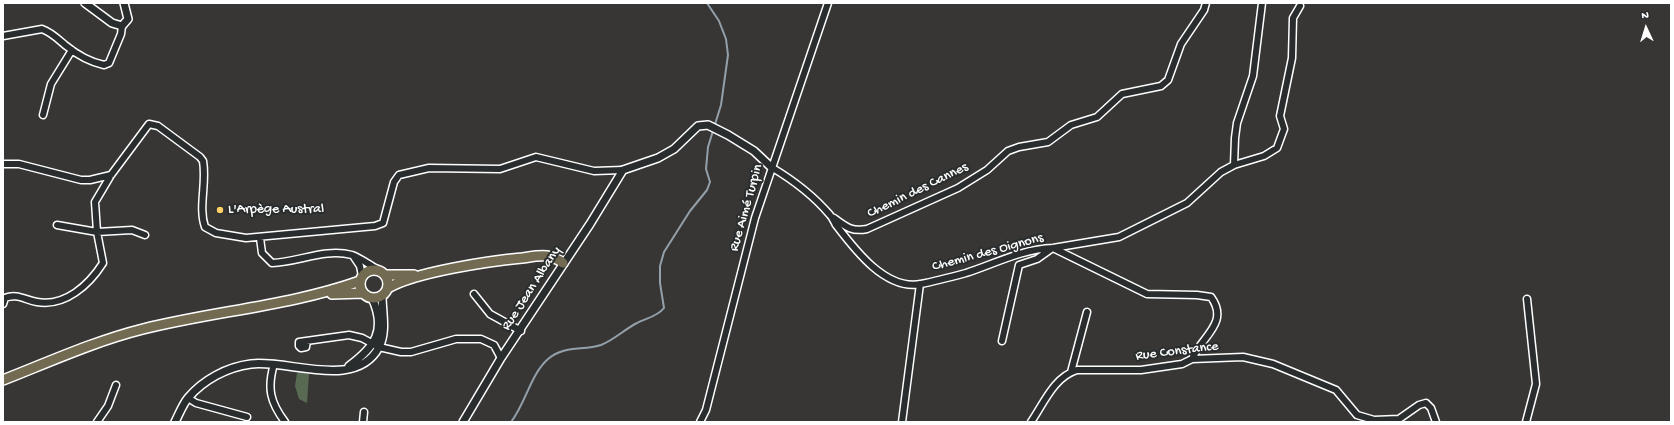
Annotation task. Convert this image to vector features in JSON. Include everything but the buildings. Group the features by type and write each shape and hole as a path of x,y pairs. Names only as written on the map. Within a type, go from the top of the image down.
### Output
{"main road":[{"path":"3,380 124,334 178,321 316,295 363,293 372,298 382,296 388,288 400,282 430,274 507,260 546,256 557,258 563,263"},
{"path":"316,295 361,278 367,271 376,269 386,275 430,274"},
{"path":"386,275 389,284 388,288"},
{"path":"361,278 363,293"}],"street":[{"path":"85,3 112,23 122,26"},
{"path":"3,36 42,30 47,31 72,50 98,64 104,65 109,63 121,34 122,26 128,19 124,3"},
{"name":"Rue Aimé Turpin","path":"700,422 706,410 755,218 771,167 828,3"},
{"name":"Chemin des Cannes","path":"831,216 848,229 856,231 867,229 958,188 987,170 1008,151 1019,147 1048,142 1071,125 1097,117 1122,94 1161,86 1168,80 1181,44 1204,10 1206,3"},
{"path":"1234,165 1237,123 1253,76 1262,3"},
{"name":"Chemin des Oignons","path":"771,167 799,186 831,216 866,262 898,282 910,285 965,273 1013,256 1042,248 1053,248 1119,237 1187,203 1221,172 1234,165 1264,156 1277,148 1284,129 1280,116 1292,58 1293,18 1300,6"},
{"path":"43,115 51,84 72,50"},
{"path":"3,304 5,298 11,295 36,302 56,301 84,287 94,277 103,264 97,232 94,202 111,174 148,124 158,126 200,157 203,161 204,199 201,218 205,228 216,233 246,238 260,238 375,226 383,223 394,182 399,175 429,168 500,170 536,157 594,171 623,170 669,152 698,126 708,125 717,129 754,151 771,167"},
{"path":"3,164 19,164 81,180 90,180 111,174"},
{"name":"Rue Jean Albany","path":"462,422 501,358 521,331 623,170"},
{"path":"57,225 97,232 132,230 145,235"},
{"path":"260,238 262,253 272,263 313,255 340,254 353,256 376,269"},
{"path":"1002,341 1019,265 1037,259 1053,248 1147,294 1197,294 1211,297 1218,310 1215,324 1192,359"},
{"path":"353,256 360,266 361,278"},
{"path":"902,422 920,284"},
{"path":"474,294 490,314 521,331"},
{"path":"175,422 188,398 208,380 225,371 250,364 274,364 318,370 334,370 349,366 376,346 384,323 382,296"},
{"path":"372,298 378,312 379,323 376,346"},
{"path":"1526,422 1536,384 1527,299"},
{"path":"1032,422 1060,379 1070,372 1087,312"},
{"path":"307,341 349,335 362,338 376,346 401,352 411,352 456,339 481,339 494,345 501,358"},
{"name":"Rue Constance","path":"1070,372 1077,370 1141,370 1172,366 1192,359 1243,357 1256,360 1336,390 1357,415 1374,420 1399,419 1419,405 1426,403 1431,408 1436,422"},
{"path":"274,364 271,376 271,393 277,410 285,422"},
{"path":"97,422 108,406 116,385"},
{"path":"188,398 196,403 247,417"},
{"path":"363,422 364,412"}],"green space":[{"path":"300,372 309,374 307,403 299,399 295,386 297,373"}],"waterway":[{"path":"511,422 521,406 532,381 548,359 567,350 601,345 640,321 658,313 664,308 660,283 660,266 664,252 690,211 707,190 710,182 706,169 708,147 721,105 728,55 726,39 719,21 707,3"}],"place":[{"name":"L'Arpège Austral","path":"220,210"}]}
